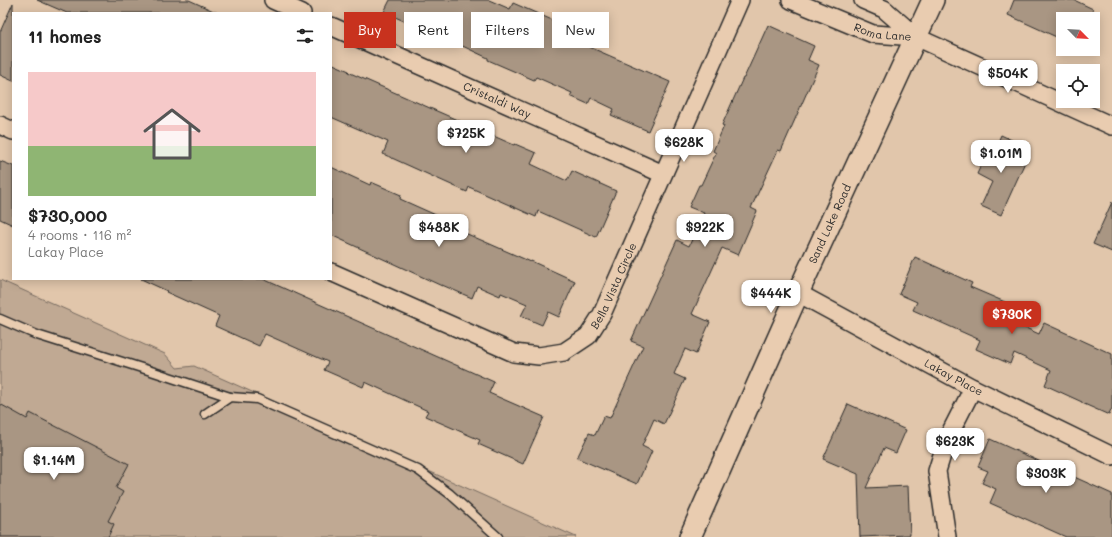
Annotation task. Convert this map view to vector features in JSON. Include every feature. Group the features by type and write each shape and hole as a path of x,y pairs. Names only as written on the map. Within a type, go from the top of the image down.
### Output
{"street":[{"path":"273,0 300,12"},
{"name":"Bella Vista Circle","path":"332,272 514,352 539,356 564,352 588,336 602,314 740,0"},
{"name":"Roma Lane","path":"791,0 817,5 873,34 916,37"},
{"name":"Roma Lane","path":"863,0 884,9 916,37"},
{"name":"Sand Lake Road","path":"690,537 798,294 933,0"},
{"name":"Cristaldi Way","path":"332,26 663,174"},
{"path":"916,37 1112,126"},
{"path":"0,125 12,131"},
{"name":"Lakay Place","path":"798,294 973,388 1112,456"},
{"path":"947,537 937,471 947,439 973,388"}],"lane":[{"path":"0,319 37,335 230,398 257,399 418,470 450,494 498,537"},
{"path":"205,414 230,398"}],"shaded area":[{"path":"0,280 165,354 177,368 194,366 576,537 0,537"}],"building":[{"path":"37,0 189,0 216,12 65,12"},
{"path":"390,0 489,0 510,9 513,3 534,12 471,12 471,48 544,48 544,16 552,20 552,48 592,48 670,82 648,131 611,115 614,109 591,98 588,104 570,96 572,93 536,77 534,80 488,60 488,58 463,46 463,12 404,12 404,21 396,17 396,12 384,12"},
{"path":"1014,0 1074,0 1093,9 1092,12 1056,12 1056,37 1008,15"},
{"path":"13,3 12,81 0,75 0,32"},
{"path":"768,25 814,46 808,60 819,65 781,151 778,150 751,208 757,211 738,255 722,248 692,314 710,322 696,354 685,349 674,374 685,379 664,424 654,419 642,446 652,451 637,484 577,458 589,433 595,435 604,416 610,418 643,346 631,341 677,240 689,246 704,213 689,207 716,153 713,151 724,126 722,125"},
{"path":"332,63 349,71 348,72 514,145 515,144 536,153 531,164 567,181 572,171 616,191 596,237 538,211 536,217 469,187 467,192 383,154 388,142 332,117"},
{"path":"1001,135 1018,143 1013,154 1026,160 1001,215 981,206 992,182 977,174 989,148 994,151"},
{"path":"0,161 12,166 12,225 0,219"},
{"path":"332,167 370,185 371,182 401,195 400,199 467,229 465,233 575,281 559,317 548,312 542,325 521,316 527,304 501,293 500,296 477,286 472,298 442,286 332,235"},
{"path":"1112,202 1112,252 1093,244"},
{"path":"915,257 972,283 970,287 1005,302 999,316 1039,334 1044,323 1112,354 1112,408 1109,415 1045,385 1051,370 1014,353 1010,364 976,349 980,340 913,310 917,302 899,294"},
{"path":"143,280 265,280 494,382 489,393 544,417 523,464 478,444 480,440 425,416 428,411 365,382 363,387 324,370 328,362 265,334 259,346 215,326 219,316 166,292 167,291"},
{"path":"0,404 27,419 30,413 129,464 116,488 123,492 108,521 114,524 108,537 0,537"},
{"path":"848,404 906,430 896,453 884,448 866,488 908,486 910,535 860,537 858,474 823,459"},
{"path":"990,439 1112,494 1112,537 1066,537 990,503 996,489 982,483 988,471 978,467"}]}
